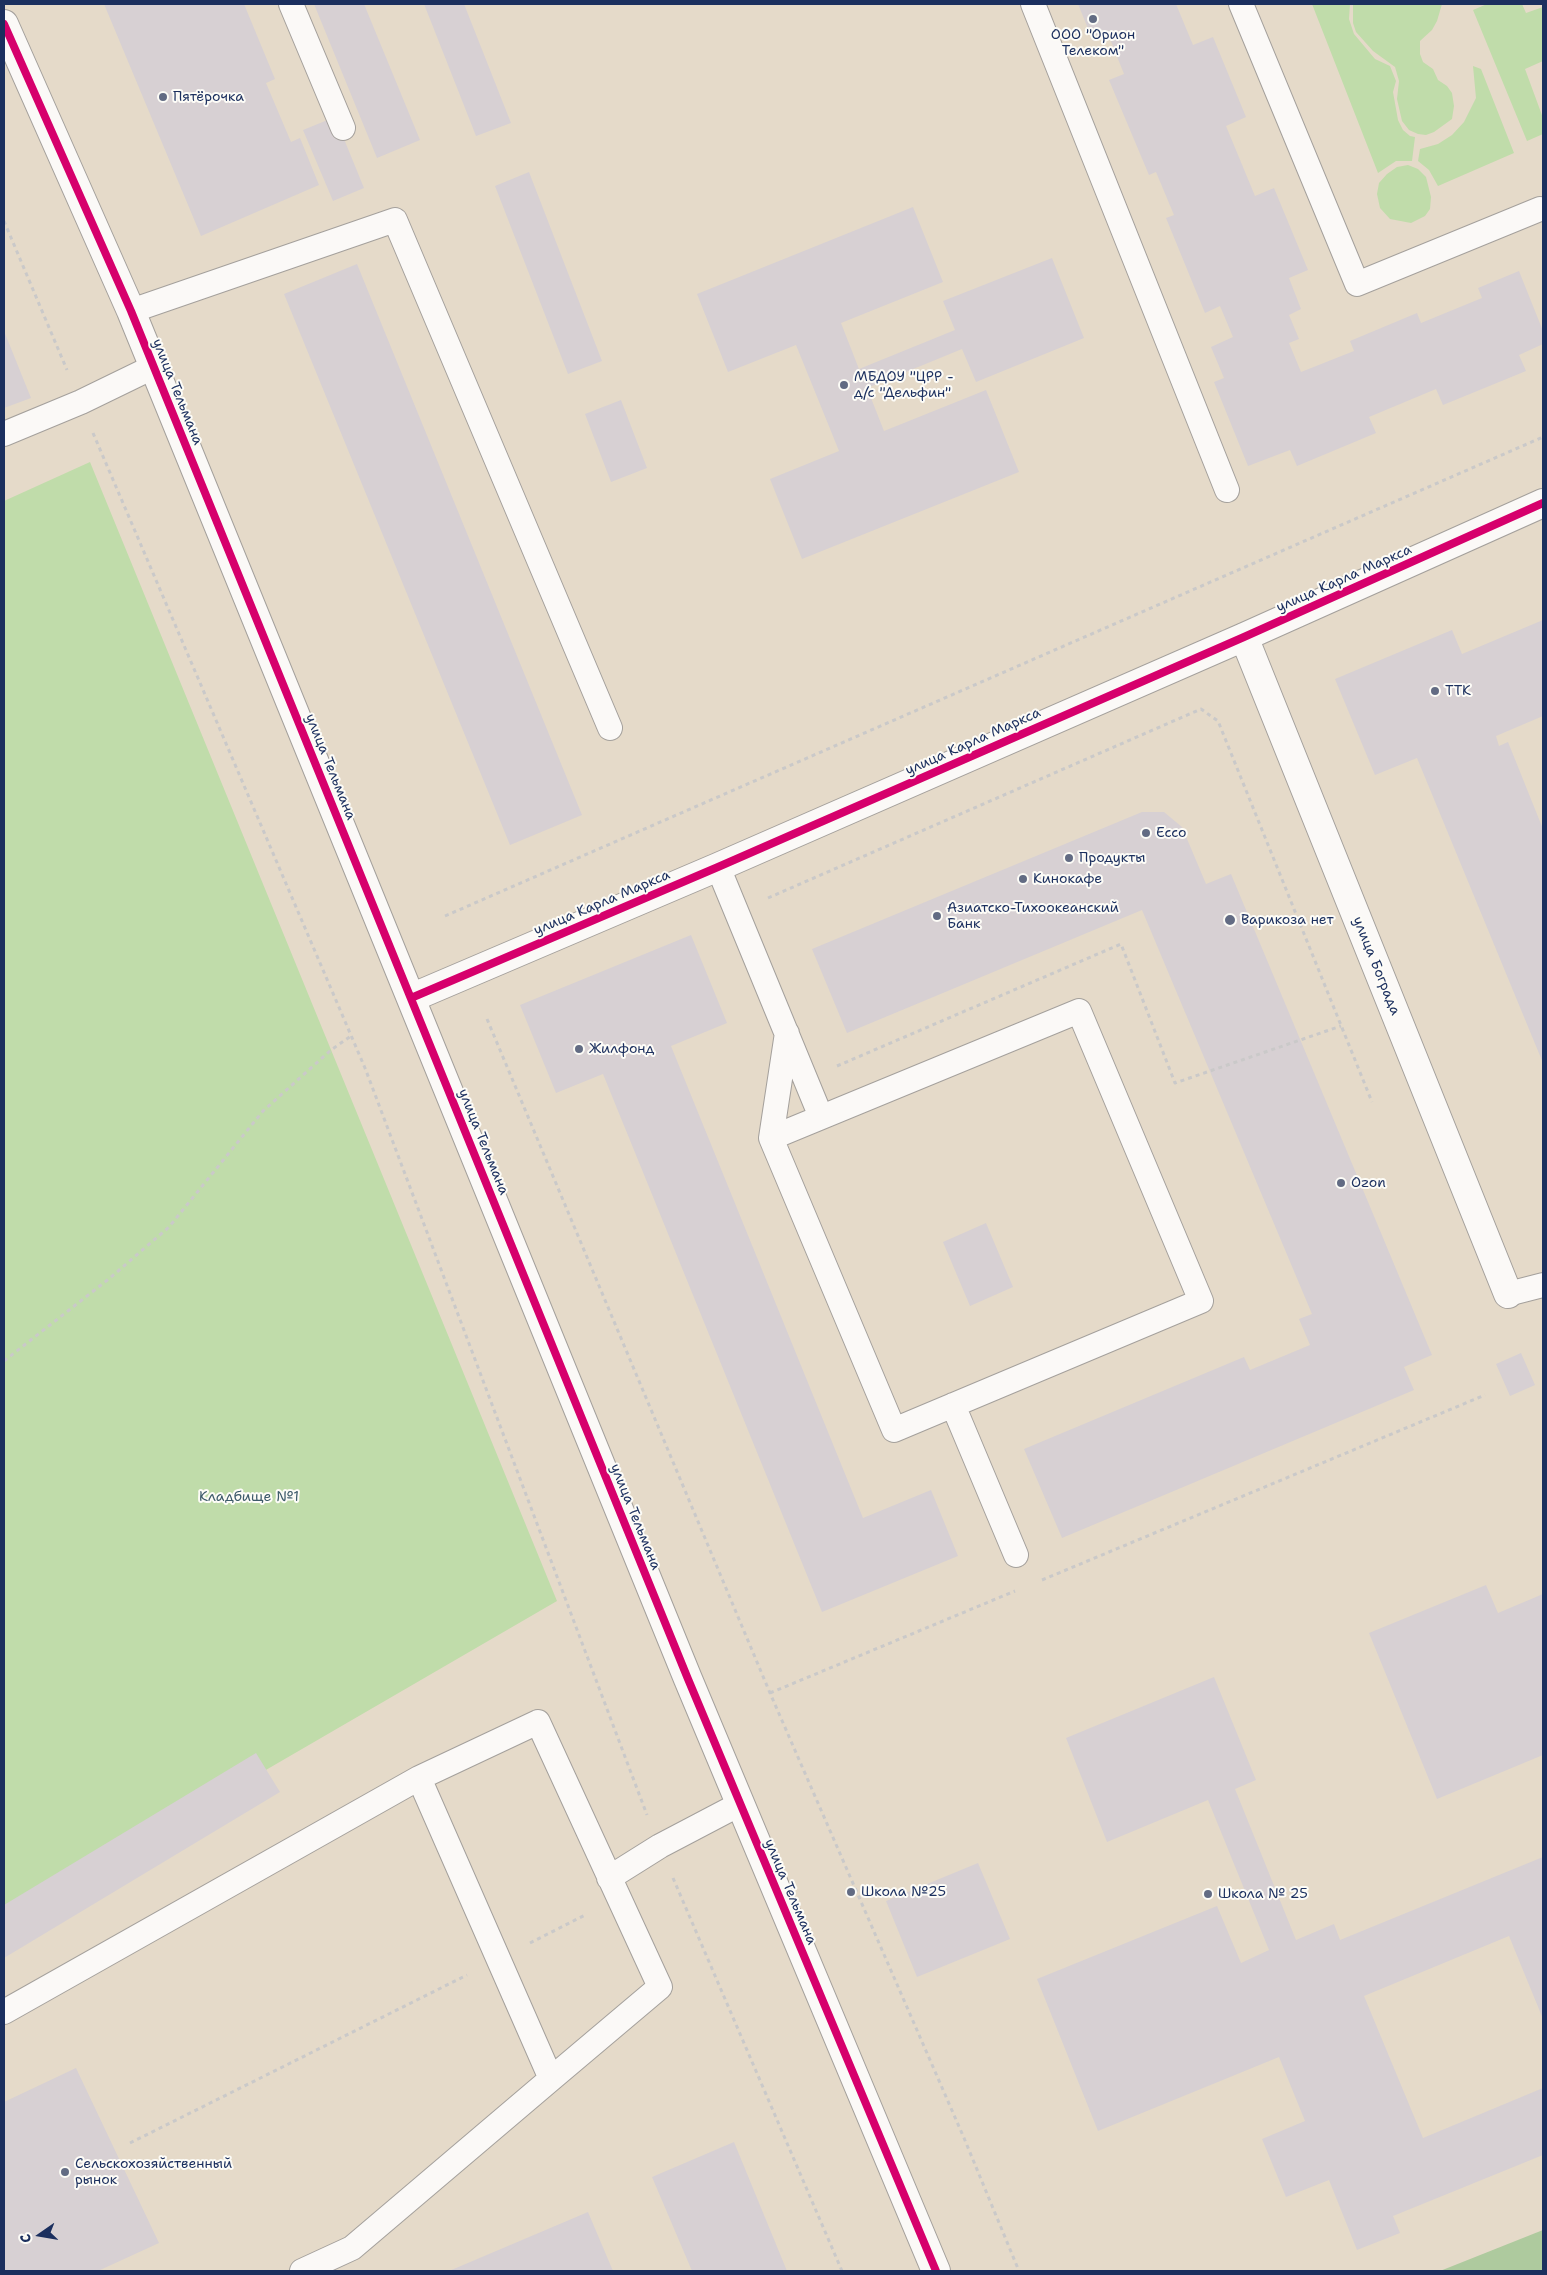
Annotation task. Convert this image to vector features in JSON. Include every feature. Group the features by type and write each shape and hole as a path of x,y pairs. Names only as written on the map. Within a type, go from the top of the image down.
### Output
{"street":[{"name":"улица Тельмана","path":"4,24 131,311 740,1804 936,2271"},
{"name":"улица Карла Маркса","path":"411,998 718,867 1244,637 1543,503"},
{"name":"улица Бограда","path":"1244,637 1508,1294"}],"lane":[{"path":"292,4 343,128"},
{"path":"1034,4 1227,490"},
{"path":"1241,4 1357,284 1542,211"},
{"path":"131,311 395,220 610,728"},
{"path":"4,434 81,402 153,367"},
{"path":"718,867 822,1117"},
{"path":"772,1138 1079,1011 1201,1301 894,1430 772,1138 787,1033"},
{"path":"1508,1294 1543,1285"},
{"path":"953,1405 1016,1555"},
{"path":"4,2012 419,1778 538,1722 660,1987 352,2248 302,2271"},
{"path":"419,1778 551,2079"},
{"path":"614,1888 660,1846 740,1804"}],"path":[{"path":"4,221 365,1068 626,1763 842,2271"},
{"path":"445,916 1543,437"},
{"path":"765,899 1201,709 1218,721 1372,1102"},
{"path":"832,1058 836,1067 1120,944 1175,1083 1341,1026"},
{"path":"487,1019 770,1693 964,2138 1019,2271"},
{"path":"4,1360 110,1278 169,1227 263,1111 331,1050 351,1036"},
{"path":"1036,1582 1484,1396"},
{"path":"770,1693 1018,1590"},
{"path":"130,2143 499,1959 614,1888"}],"green space":[{"path":"1312,4 1350,4 1349,19 1354,34 1375,59 1390,66 1396,81 1393,92 1398,120 1403,130 1410,136 1415,137 1412,161 1396,161 1378,173"},
{"path":"1353,4 1442,4 1432,30 1420,41 1420,54 1423,62 1433,69 1438,80 1447,86 1452,93 1454,106 1452,119 1434,132 1426,135 1409,130 1402,121 1397,99 1399,81 1395,67 1373,51 1356,32 1353,23"},
{"path":"1487,4 1522,4 1526,13 1543,7 1543,61 1525,69 1543,118 1543,134 1527,141 1473,10"},
{"path":"1473,66 1481,69 1514,153 1438,186 1429,170 1418,161 1420,149 1438,144 1452,135 1464,122 1476,98"},
{"path":"1408,165 1418,169 1426,177 1431,197 1430,209 1425,216 1411,223 1390,219 1380,208 1377,194 1379,183 1387,174 1397,167"},
{"name":"Кладбище №1","path":"90,462 557,1601 4,1922 4,501"},
{"path":"1543,2230 1543,2271 1440,2271"}],"building":[{"path":"104,4 244,4 275,79 266,83 291,142 300,138 319,185 201,236"},
{"path":"314,4 364,4 420,140 377,158"},
{"path":"424,4 464,4 511,123 476,136"},
{"path":"1078,4 1176,4 1193,45 1213,37 1246,117 1226,126 1255,196 1274,188 1308,270 1289,278 1301,309 1289,315 1299,339 1289,343 1301,372 1354,351 1350,341 1417,313 1421,323 1482,298 1478,288 1519,271 1543,331 1543,344 1519,355 1526,371 1443,405 1436,389 1369,417 1376,433 1297,466 1290,450 1248,466 1214,382 1224,378 1211,347 1233,337 1220,306 1205,313 1166,218 1174,215 1156,172 1149,175 1109,80 1124,74 1108,34 1093,41"},
{"path":"335,117 364,188 333,201 303,130"},
{"path":"529,172 602,361 568,374 495,186"},
{"name":"МБДОУ \"ЦРР - д/с \"Дельфин\"","path":"913,207 943,282 841,323 859,369 955,330 943,301 1052,258 1084,338 976,382 962,349 867,388 884,431 986,390 1019,472 802,559 770,479 839,451 796,345 728,372 697,294"},
{"path":"357,264 582,815 510,845 284,294"},
{"path":"4,331 31,398 4,408"},
{"path":"621,400 647,468 611,482 585,414"},
{"path":"1543,620 1543,716 1496,736 1499,746 1508,742 1543,829 1543,1063 1417,758 1375,775 1335,679 1452,630 1462,654"},
{"path":"1142,812 1164,812 1182,827 1206,884 1231,874 1432,1355 1404,1367 1414,1390 1062,1538 1024,1449 1244,1357 1250,1370 1310,1345 1299,1319 1312,1314 1142,910 847,1033 812,949"},
{"path":"691,935 727,1023 671,1046 863,1518 931,1490 958,1556 822,1612 603,1074 556,1093 520,1005"},
{"path":"986,1223 1013,1287 970,1306 943,1242"},
{"path":"1521,1353 1535,1385 1510,1396 1496,1364"},
{"path":"1486,1585 1498,1613 1543,1594 1543,1755 1437,1799 1369,1633"},
{"path":"1214,1677 1256,1780 1235,1789 1296,1940 1334,1924 1340,1940 1543,1857 1543,2019 1509,1936 1364,1996 1423,2138 1543,2088 1543,2155 1393,2216 1400,2233 1357,2250 1329,2180 1286,2197 1262,2139 1305,2121 1279,2057 1098,2131 1037,1979 1217,1906 1241,1963 1269,1950 1208,1800 1107,1842 1066,1738"},
{"path":"256,1753 280,1792 4,1958 4,1905"},
{"path":"978,1863 1010,1939 917,1977 886,1901"},
{"name":"Сельскохозяйственный рынок","path":"76,2068 159,2243 98,2271 4,2271 4,2102"},
{"path":"734,2142 787,2271 692,2271 652,2177"},
{"path":"588,2212 613,2271 449,2271"}],"cycle path":[{"path":"4,24 131,311 688,1679 936,2271"},
{"path":"411,998 718,867 1244,637 1543,503"}],"place":[{"name":"ООО \"Орион Телеком\"","path":"1093,19"},
{"name":"Пятёрочка","path":"163,97"},
{"name":"МБДОУ \"ЦРР - д/с \"Дельфин\"","path":"844,385"},
{"name":"ТТК","path":"1435,691"},
{"name":"Ecco","path":"1146,833"},
{"name":"Продукты","path":"1069,858"},
{"name":"Кинокафе","path":"1023,879"},
{"name":"Азиатско-Тихоокеанский Банк","path":"937,916"},
{"name":"Варикоза нет","path":"1230,920"},
{"name":"Жилфонд","path":"579,1049"},
{"name":"Ozon","path":"1341,1183"},
{"name":"Школа №25","path":"851,1892"},
{"name":"Школа № 25","path":"1208,1894"},
{"name":"Сельскохозяйственный рынок","path":"65,2172"}]}
